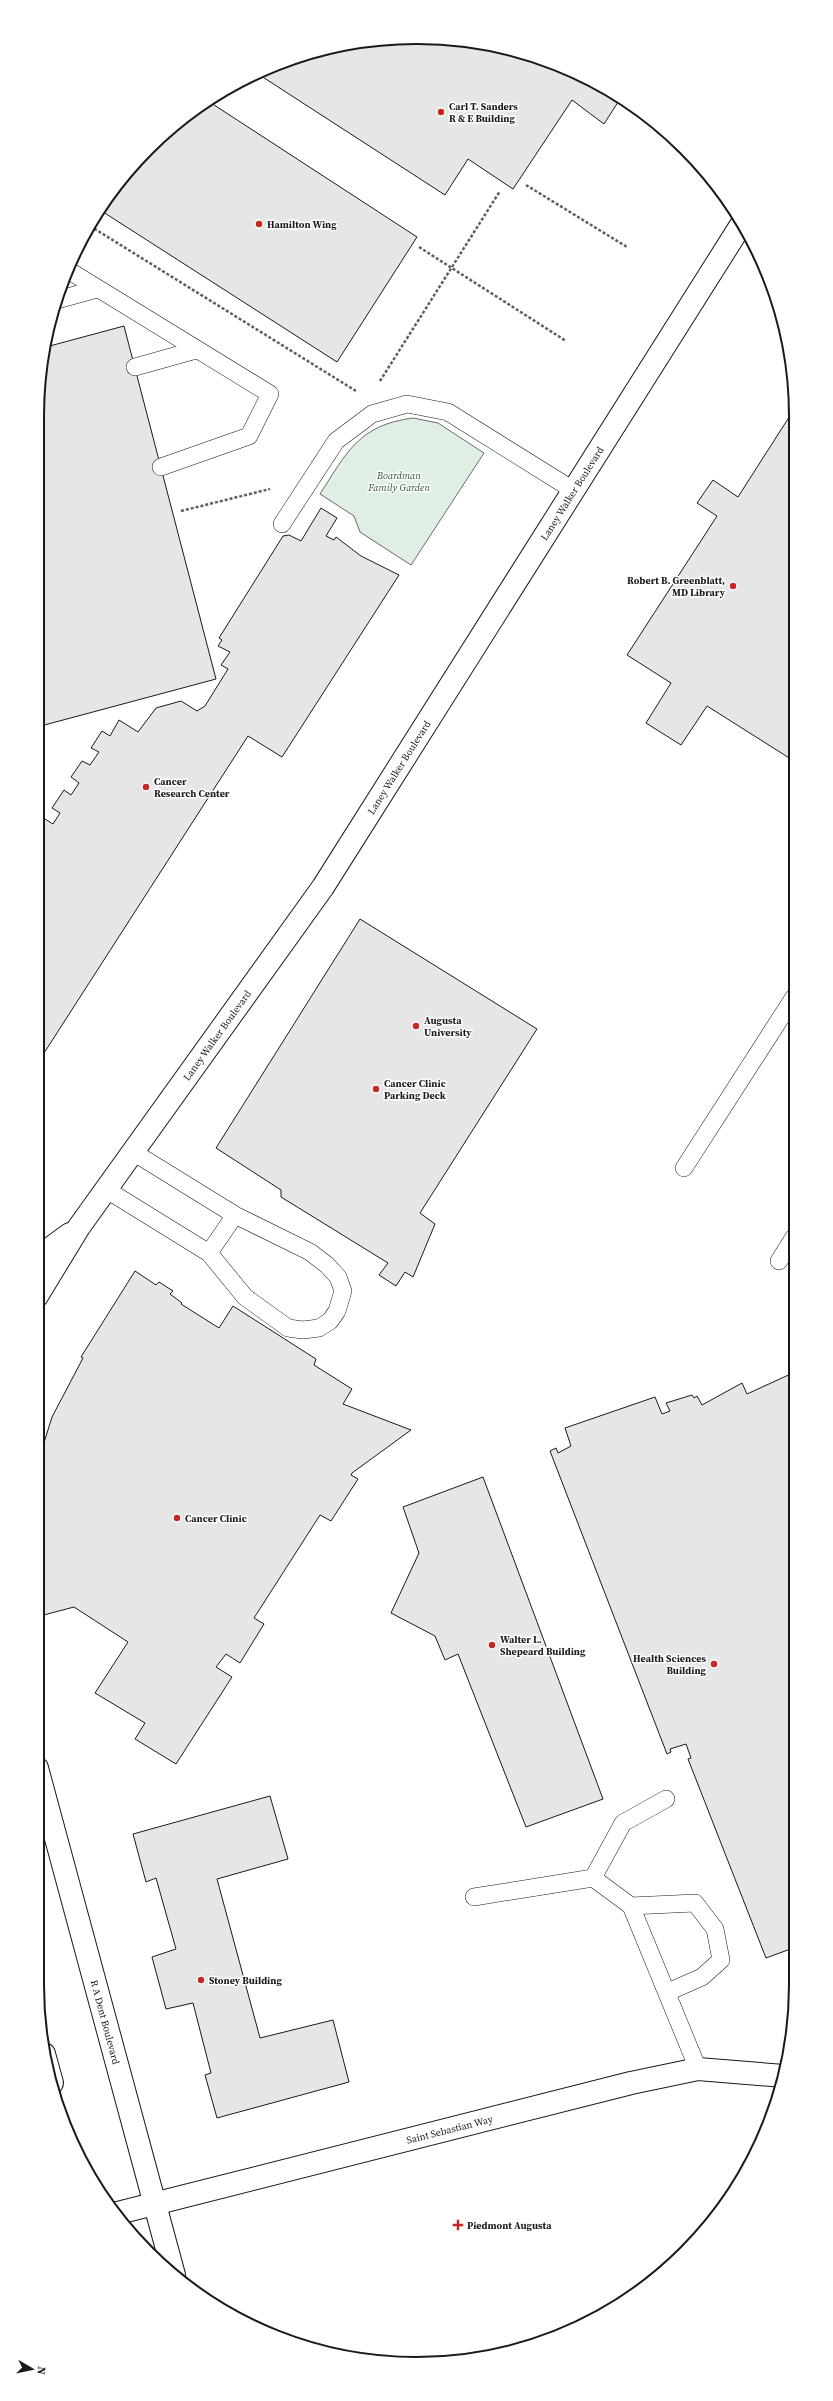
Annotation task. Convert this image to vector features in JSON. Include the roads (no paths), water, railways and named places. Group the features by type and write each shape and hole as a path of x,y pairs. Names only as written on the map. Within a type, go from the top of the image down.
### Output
{"street":[{"name":"Laney Walker Boulevard","path":"44,1284 79,1227 323,887 738,229"},
{"path":"44,1253 79,1227"},
{"name":"R A Dent Boulevard","path":"44,1794 171,2265"},
{"name":"Saint Sebastian Way","path":"122,2212 631,2083 698,2069 777,2075"}],"lane":[{"path":"72,273 270,394 249,436 161,467"},
{"path":"64,298 97,289"},
{"path":"135,367 196,350"},
{"path":"282,524 309,480 336,441 372,414 407,404 448,412 573,490"},
{"path":"684,1168 789,1005"},
{"path":"107,1190 209,1253 245,1297 288,1328 303,1330 319,1328 330,1321 337,1311 343,1291 338,1277 327,1264 310,1252 235,1215 133,1152"},
{"path":"209,1253 235,1215"},
{"path":"779,1262 789,1245"},
{"path":"592,1878 623,1823 666,1799"},
{"path":"474,1897 592,1878 631,1906 668,1992 698,2069"},
{"path":"631,1906 694,1903 715,1929 721,1960 702,1977 668,1992"}],"place":[{"name":"Carl T. Sanders R & E Building","path":"441,112"},
{"name":"Hamilton Wing","path":"259,224"},
{"name":"Robert B. Greenblatt, MD Library","path":"733,586"},
{"name":"Cancer Research Center","path":"146,787"},
{"name":"Augusta University","path":"416,1026"},
{"name":"Cancer Clinic Parking Deck","path":"376,1089"},
{"name":"Cancer Clinic","path":"177,1518"},
{"name":"Walter L. Shepeard Building","path":"492,1645"},
{"name":"Health Sciences Building","path":"714,1664"},
{"name":"Stoney Building","path":"201,1980"},
{"name":"Piedmont Augusta","path":"458,2225"}],"park label":[{"name":"Boardman Family Garden","path":"399,480"}]}
